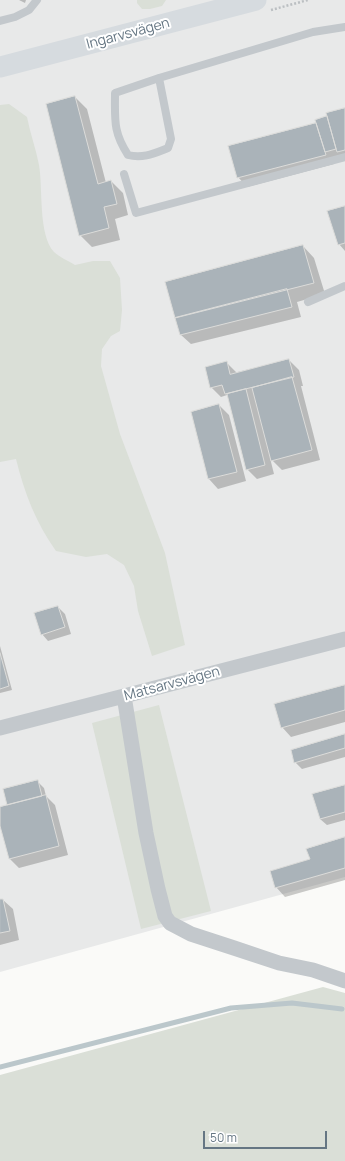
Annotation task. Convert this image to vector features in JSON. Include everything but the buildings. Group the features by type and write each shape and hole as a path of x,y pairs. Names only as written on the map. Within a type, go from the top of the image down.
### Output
{"street":[{"name":"Ingarvsvägen","path":"0,67 256,0"},
{"name":"Matsarvsvägen","path":"0,728 345,639"},
{"path":"124,696 149,847 165,916 170,923 191,934 279,963 313,970 345,981"}],"lane":[{"path":"0,21 15,17 29,10 37,0"},
{"path":"159,78 171,139 168,148 148,156 128,156 120,143 114,124 115,93 159,78 313,32 345,27"},
{"path":"124,174 136,213 345,156"},
{"path":"308,302 345,286"}],"shaded area":[{"path":"0,0 345,0 345,877 0,972"},
{"path":"137,0 166,0 162,6 142,9 137,3"},
{"path":"9,104 27,117 39,165 45,234 54,252 75,265 93,261 110,261 120,278 122,310 120,331 111,336 102,349 101,366 120,434 165,553 185,645 152,656 138,611 134,586 124,565 107,554 86,557 56,551 42,529 32,507 16,459 0,462 0,105"},
{"path":"159,705 211,911 141,929 92,723"},
{"path":"323,987 345,993 345,1161 0,1161 0,1075"}],"waterway":[{"path":"0,1067 231,1008 292,1003 342,1009"}]}
